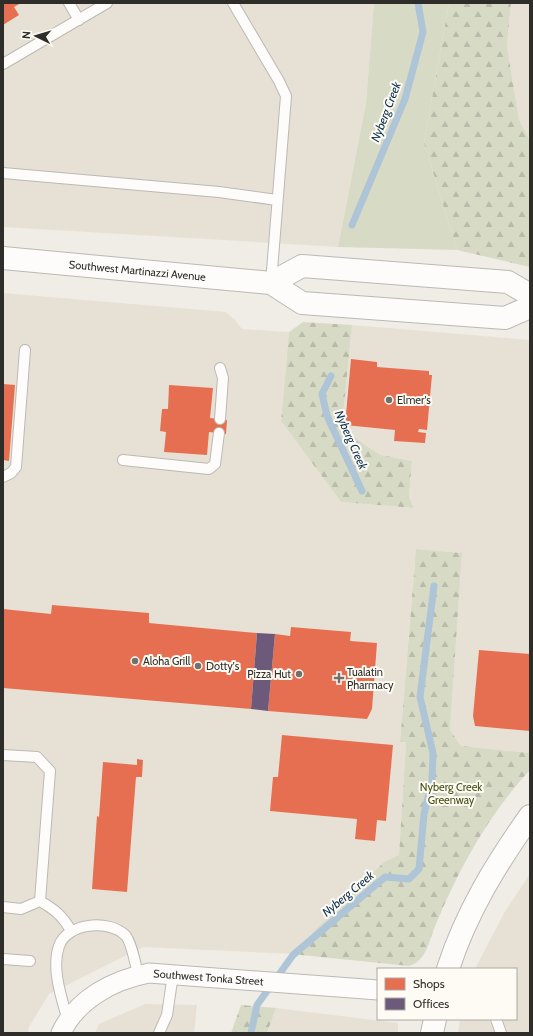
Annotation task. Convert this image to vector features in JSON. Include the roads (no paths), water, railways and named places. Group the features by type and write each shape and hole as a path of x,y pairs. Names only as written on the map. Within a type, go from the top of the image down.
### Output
{"street":[{"name":"Southwest Martinazzi Avenue","path":"3,258 271,283 302,303 505,318 530,308"},
{"path":"271,283 302,266 508,282 530,295"},
{"path":"448,968 457,943 481,891 504,852 530,816"},
{"name":"Southwest Tonka Street","path":"64,1027 86,1001 108,986 138,975 149,973 377,990"},
{"path":"432,1033 434,1020"}],"lane":[{"path":"70,3 78,20"},
{"path":"3,64 107,3"},
{"path":"232,3 279,81 286,96 271,283"},
{"path":"3,173 219,192 277,200"},
{"path":"3,477 11,473 16,467 25,350"},
{"path":"220,368 224,378 220,419"},
{"path":"123,460 208,469 215,464 219,433"},
{"path":"3,755 37,757 50,771 40,901"},
{"path":"3,907 21,909 40,901"},
{"path":"40,901 53,908 61,915 71,931"},
{"path":"64,1027 57,967 59,947 64,935 71,931 89,926 117,929 126,936 138,975"},
{"path":"3,959 30,961"},
{"path":"159,1033 167,1015 173,974"},
{"path":"496,1020 501,1033"}],"waterway":[{"name":"Nyberg Creek","path":"352,225 405,99 423,32 418,3"},
{"name":"Nyberg Creek","path":"331,376 322,394 327,416 362,491"},
{"name":"Nyberg Creek","path":"251,1033 257,1005 293,955 385,877 409,879 419,869 424,814 432,781 433,753 420,697 434,586"}],"place":[{"name":"Elmer's","path":"389,400"},
{"name":"Aloha Grill","path":"135,661"},
{"name":"Dotty's","path":"198,666"},
{"name":"Pizza Hut","path":"299,674"},
{"name":"Tualatin Pharmacy","path":"339,678"}],"park label":[{"name":"Nyberg Creek Greenway","path":"451,793"}]}
